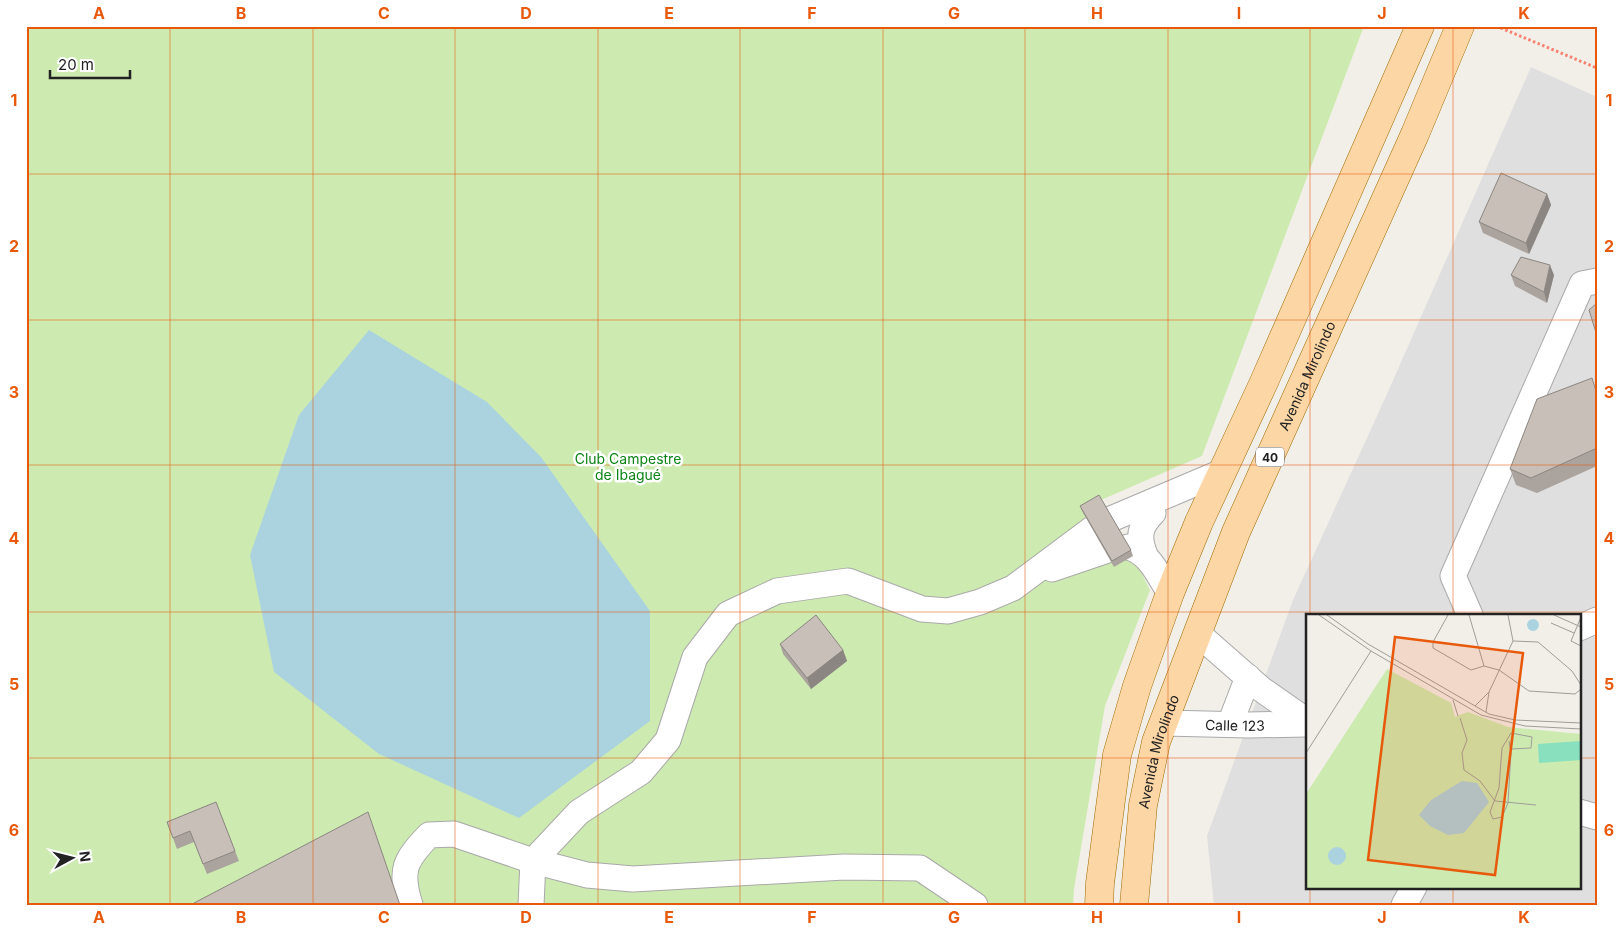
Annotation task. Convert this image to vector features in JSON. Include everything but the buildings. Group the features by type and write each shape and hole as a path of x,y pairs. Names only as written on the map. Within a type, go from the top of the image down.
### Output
{"main road":[{"path":"1099,905 1102,864 1117,755 1137,686 1170,593 1199,522 1268,374 1420,26"},
{"name":"Avenida Mirolindo","path":"1134,905 1142,805 1156,742 1236,532 1411,143 1460,26"}],"lane":[{"path":"1470,614 1453,576 1589,282"},
{"path":"1114,539 1153,514 1219,479"},
{"path":"531,905 533,861 579,812 641,772 668,740 695,656 728,614 777,591 848,581 922,609 948,611 988,599 1014,588 1033,575 1114,539 1219,479"},
{"path":"1114,539 1141,544 1141,532 1145,522 1153,514"},
{"path":"1114,539 1170,593"},
{"path":"1580,628 1597,620"},
{"name":"Calle 123","path":"1197,633 1261,689 1306,722"},
{"path":"1230,724 1248,677"},
{"name":"Calle 123","path":"1164,723 1306,723"},
{"path":"1580,812 1597,817"},
{"path":"410,905 405,890 405,868 413,851 429,835 454,834 533,861 588,875 633,879 844,868 920,868 975,905"},
{"path":"1404,905 1413,888"}],"path":[{"path":"1496,26 1597,68"}],"shaded area":[{"path":"1531,67 1597,97 1597,905 1214,905 1207,836 1293,600 1387,394"}],"green space":[{"name":"Club Campestre de Ibagué","path":"26,26 1364,26 1202,456 1101,500 1150,590 1105,706 1074,889 1073,905 26,905"}],"water":[{"path":"369,330 487,402 541,457 650,611 650,721 519,818 379,754 274,672 250,555 299,415"}]}
